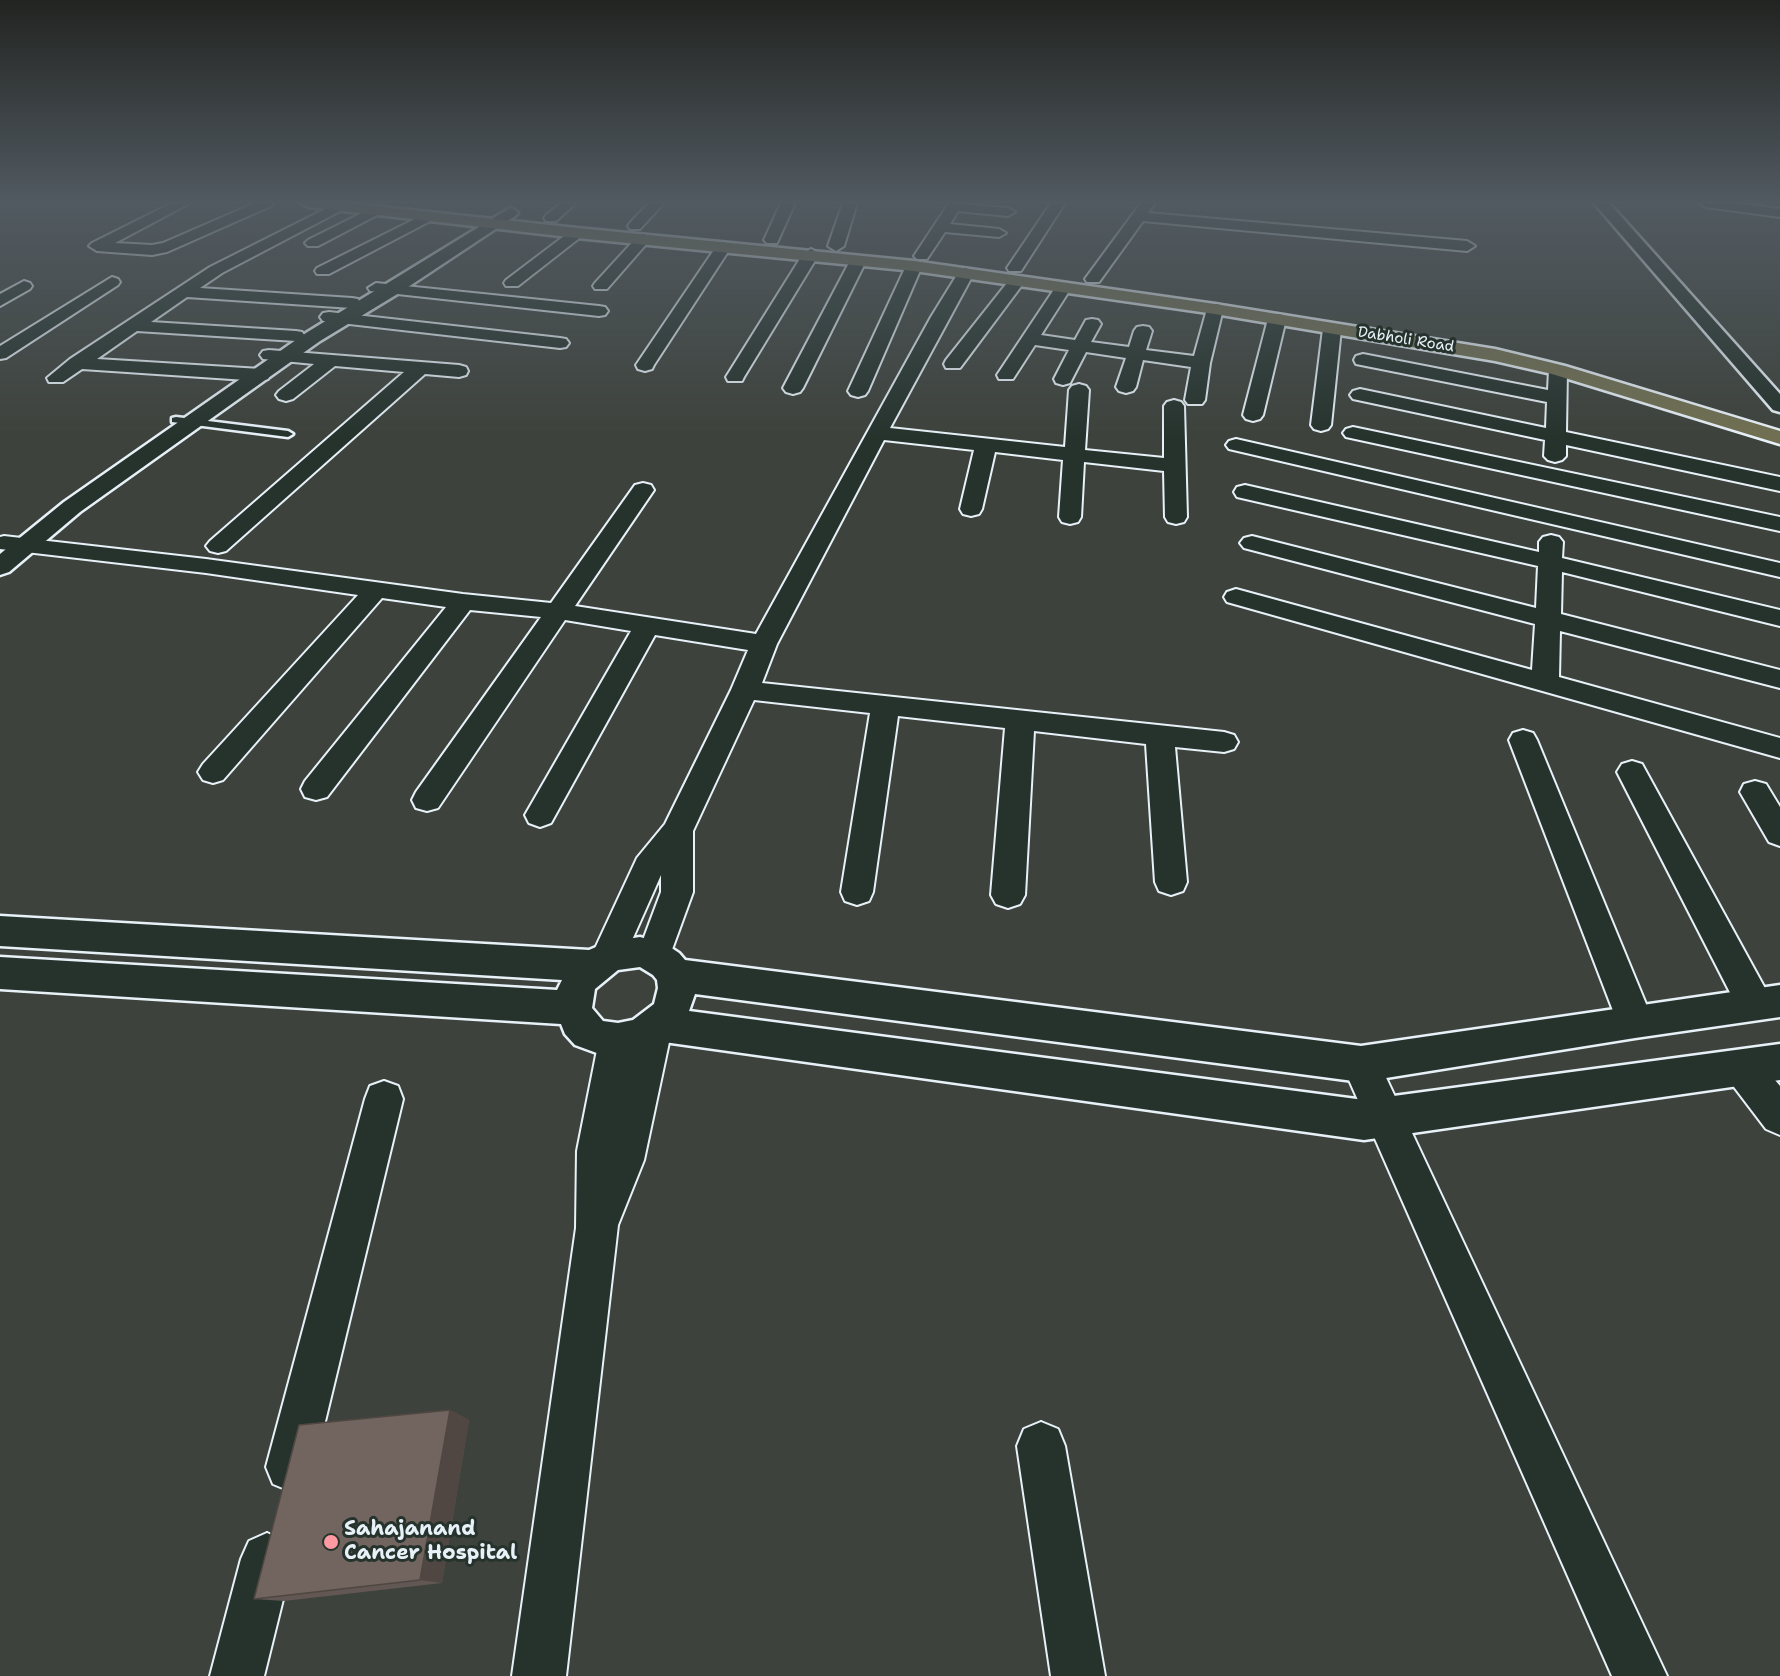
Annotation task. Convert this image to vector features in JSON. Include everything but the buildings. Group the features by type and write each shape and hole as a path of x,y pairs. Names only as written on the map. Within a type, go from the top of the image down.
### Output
{"main road":[{"name":"Dabholi Road","path":"1040,281 1063,288 1215,309 1495,355 1558,370 1780,438"},
{"name":"Dabholi Road","path":"1107,281 1394,326 1534,351 1780,424"}],"street":[{"path":"56,378 200,281"},
{"path":"278,356 296,336 397,281"},
{"path":"601,286 604,281"},
{"path":"645,365 700,281"},
{"path":"735,377 794,281"},
{"path":"793,388 848,281"},
{"path":"858,391 909,281"},
{"path":"676,831 677,892 664,966 677,988 674,1002 667,1016 643,1030 605,1039 589,1033 579,1022 573,1008 574,993 582,978 601,962 648,867 676,831 745,690 764,644 961,281"},
{"path":"953,364 1011,281"},
{"path":"1670,281 1780,406"},
{"path":"0,354 8,343 112,282"},
{"path":"0,301 24,286"},
{"path":"1006,375 1063,288"},
{"path":"385,289 599,311"},
{"path":"184,292 560,343"},
{"path":"1195,400 1201,363 1215,309"},
{"path":"7,550 72,507 110,473 342,313"},
{"path":"1253,415 1277,319"},
{"path":"1070,516 1075,455 1071,384 1080,345 1092,324"},
{"path":"133,326 296,336"},
{"path":"1321,425 1332,328"},
{"path":"1126,387 1143,331"},
{"path":"1031,339 1201,363"},
{"path":"278,356 459,371"},
{"path":"286,395 331,360"},
{"path":"1363,360 1557,398"},
{"path":"77,363 251,374"},
{"path":"218,546 420,368"},
{"path":"1545,681 1558,370"},
{"path":"1360,395 1780,484"},
{"path":"1174,406 1176,517"},
{"path":"1353,432 1780,524"},
{"path":"878,433 1175,466"},
{"path":"971,509 986,445"},
{"path":"1236,445 1780,570"},
{"path":"427,800 644,490"},
{"path":"1245,492 1780,618"},
{"path":"1252,543 1780,679"},
{"path":"7,550 376,589 462,602 558,611 764,644"},
{"path":"213,772 376,589"},
{"path":"1236,597 1780,748"},
{"path":"316,789 462,602"},
{"path":"540,815 647,626"},
{"path":"745,690 1224,742"},
{"path":"857,892 885,706"},
{"path":"1008,895 1020,720"},
{"path":"1161,735 1171,882"},
{"path":"1523,740 1635,1021"},
{"path":"0,931 601,962 632,952 664,966 1360,1064 1767,1002 1632,772"},
{"path":"1755,792 1780,834"},
{"path":"0,973 573,1008"},
{"path":"643,1030 1364,1120 1780,1062"},
{"path":"539,1676 597,1228 597,1150 643,1030"},
{"path":"1360,1064 1640,1676"},
{"path":"1741,1067 1780,1116"},
{"path":"237,1676 384,1099"},
{"path":"1041,1446 1078,1676"}],"lane":[{"path":"185,421 288,434"}],"place":[{"name":"Sahajanand Cancer Hospital","path":"331,1542"}]}
